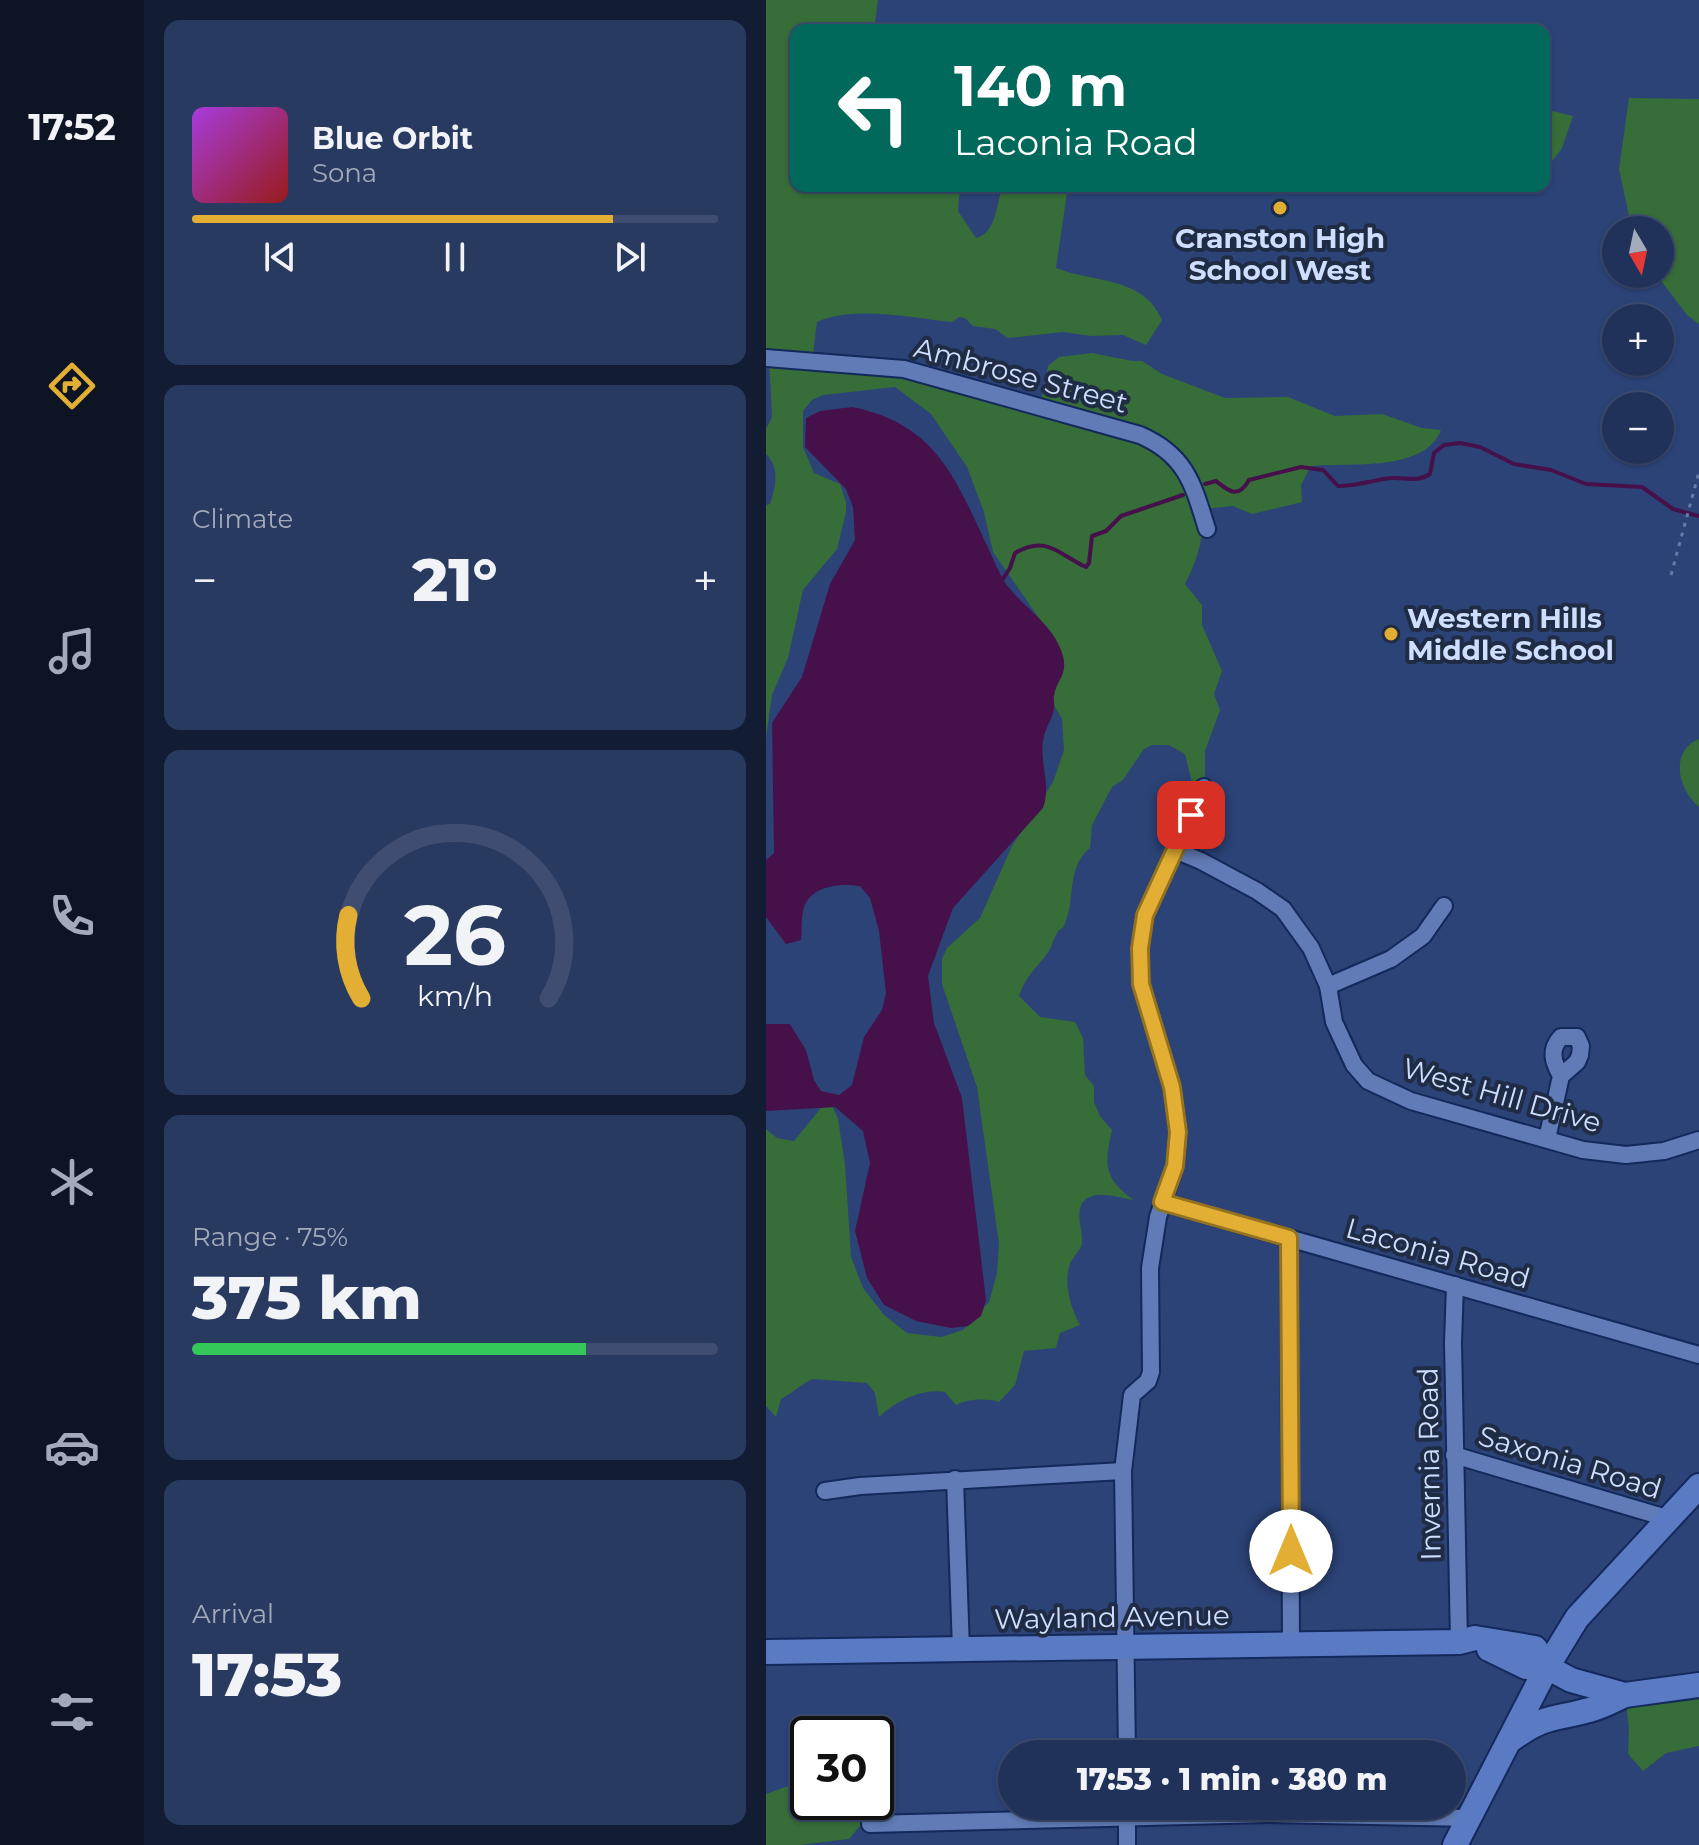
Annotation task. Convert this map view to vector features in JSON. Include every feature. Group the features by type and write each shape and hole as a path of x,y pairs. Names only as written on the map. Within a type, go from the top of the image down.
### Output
{"main road":[{"path":"1455,1845 1547,1667 1577,1618 1699,1486"},
{"name":"Wayland Avenue","path":"766,1652 1459,1642 1494,1650 1526,1667 1547,1667 1571,1680 1625,1695"},
{"path":"1510,1741 1548,1717 1591,1710 1625,1695 1699,1685"}],"street":[{"name":"Ambrose Street","path":"766,358 904,369 1140,435 1163,447 1184,467 1207,529"},
{"path":"1127,1740 1123,1471 1132,1395 1148,1381 1151,1372 1150,1268 1162,1202 1175,1166 1178,1132 1172,1087 1141,984 1140,948 1145,915 1204,787"},
{"name":"West Hill Drive","path":"1175,850 1257,891 1283,909 1311,948 1328,986 1334,1022 1354,1065 1368,1081 1411,1101 1583,1150 1626,1155 1664,1151 1699,1140"},
{"path":"1328,986 1391,959 1423,936 1444,906"},
{"path":"1547,1139 1561,1076"},
{"name":"Laconia Road","path":"1162,1202 1699,1355"},
{"path":"1289,1238 1291,1645"},
{"name":"Invernia Road","path":"1455,1285 1454,1455 1459,1642"},
{"name":"Saxonia Road","path":"1454,1455 1670,1519"},
{"path":"825,1491 955,1479 1123,1471"},
{"path":"955,1479 961,1649"},
{"path":"870,1824 998,1818"},
{"path":"1466,1818 1471,1818"},
{"path":"1127,1820 1127,1845"}],"path":[{"path":"1671,575 1699,472"}],"green space":[{"path":"766,0 878,0 875,24 790,24 790,192 960,192 958,211 976,238 992,224 1001,192 1067,192 1056,268 1130,288 1154,306 1162,320 1146,345 1123,335 1091,336 1063,332 1008,338 995,329 973,326 965,318 959,317 952,322 883,314 848,314 817,322 813,354 1041,401 1048,366 1059,357 1092,353 1142,361 1162,374 1225,398 1288,397 1335,416 1382,414 1422,428 1441,430 1432,444 1402,459 1384,463 1311,466 1301,485 1302,502 1252,514 1233,506 1203,509 1199,548 1185,584 1202,605 1202,625 1222,671 1214,694 1220,710 1205,751 1205,782 1194,791 1185,754 1169,745 1152,745 1144,749 1123,780 1112,787 1092,825 1090,848 1082,856 1074,874 1064,926 1027,978 1019,996 1040,1017 1075,1022 1083,1038 1085,1075 1094,1086 1094,1102 1100,1116 1112,1130 1109,1170 1117,1185 1134,1200 1096,1195 1082,1204 1079,1214 1082,1243 1070,1264 1067,1280 1071,1304 1080,1325 1060,1333 1056,1348 1024,1351 1015,1385 999,1402 977,1400 956,1405 945,1392 927,1392 901,1401 879,1417 875,1393 867,1383 813,1379 781,1399 776,1417 766,1406 766,1129 777,1138 794,1141 821,1108 832,1105 838,1119 845,1164 851,1257 863,1288 884,1315 907,1333 941,1337 963,1330 989,1302 997,1273 999,1244 977,1087 942,984 942,959 947,948 980,918 1012,846 1053,782 1064,750 1062,719 1032,667 1039,618 993,552 984,512 967,467 931,414 895,387 823,395 812,400 803,411 803,447 814,473 840,484 846,512 837,549 803,590 788,658 772,695 766,737 766,505 770,504 776,478 766,454 766,429 772,417 769,358 766,356"},
{"path":"1629,98 1699,99 1699,324 1687,315 1667,288 1674,288 1674,216 1629,216 1619,169"},
{"path":"1550,110 1573,116 1562,148 1550,164"},
{"path":"1699,739 1699,807 1686,791 1680,761 1683,752"},
{"path":"1699,1685 1699,1746 1666,1753 1643,1771 1628,1754 1625,1694"},
{"path":"790,1785 790,1820 865,1820 849,1839 766,1845 766,1794"}],"shaded area":[{"path":"852,407 879,414 901,425 920,437 936,453 961,491 1004,581 1053,634 1064,663 1043,745 1046,790 1043,808 953,908 928,976 934,1023 962,1098 986,1300 981,1316 968,1326 951,1328 916,1321 884,1305 867,1278 855,1231 870,1163 863,1131 835,1107 766,1111 766,1024 790,1024 806,1050 814,1080 821,1091 839,1095 852,1085 864,1037 882,1010 886,993 879,931 870,898 860,886 828,887 813,894 804,907 801,940 786,944 766,917 766,860 774,853 772,723 802,677 830,584 855,540 853,507 846,489 805,447 806,418 820,411"}],"waterway":[{"path":"1205,484 1216,481 1237,492 1249,480 1301,467 1323,470 1338,486 1391,478 1420,478 1430,474 1434,453 1444,445 1460,443 1480,447 1514,464 1551,470 1586,484 1642,487 1673,509 1699,516"},
{"path":"1003,579 1015,553 1036,545 1052,548 1086,567 1092,536 1106,531 1121,516 1183,495"}],"place":[{"name":"Cranston High School West","path":"1280,208"},
{"name":"Western Hills Middle School","path":"1391,634"}],"route":[{"path":"1191,815 1145,915 1140,948 1141,984 1161,1042 1172,1087 1178,1132 1175,1166 1162,1202 1289,1238 1291,1551"}]}
